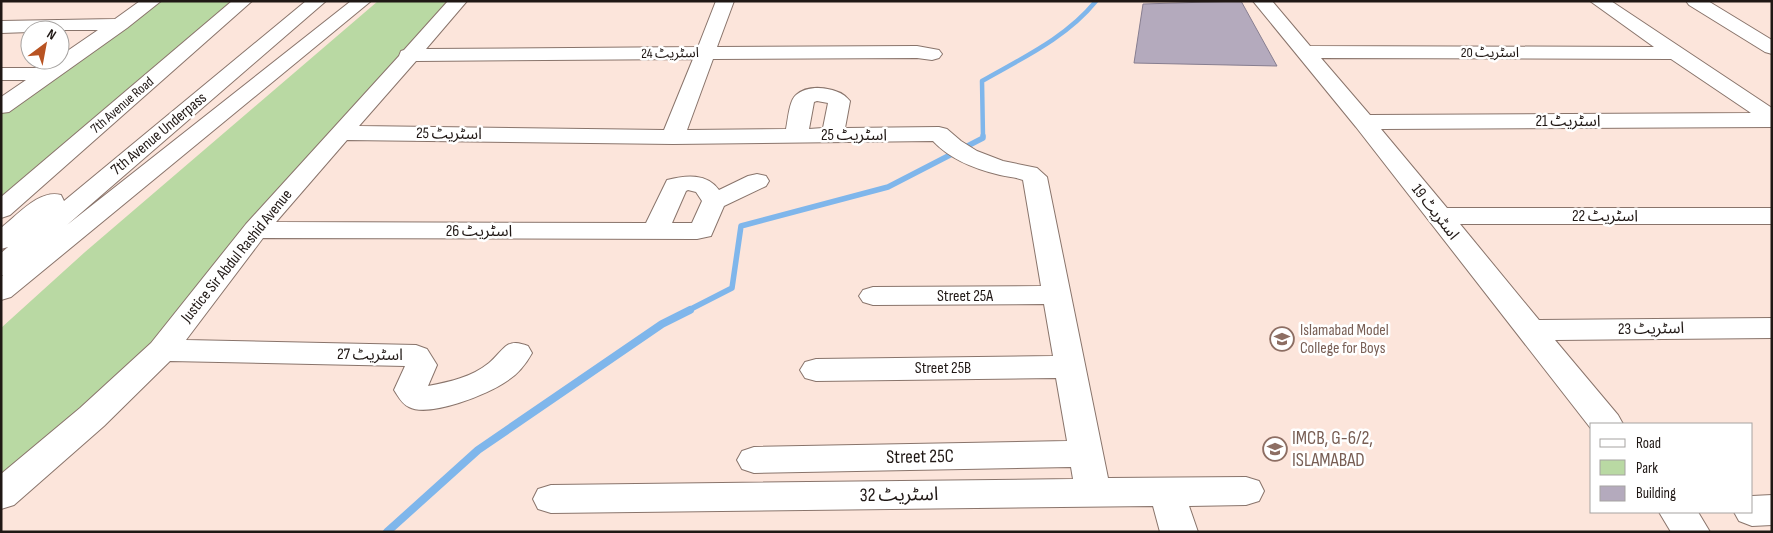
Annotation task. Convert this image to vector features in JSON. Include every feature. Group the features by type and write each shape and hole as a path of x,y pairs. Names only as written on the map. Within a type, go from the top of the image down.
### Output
{"street":[{"path":"1,107 152,1"},
{"name":"7th Avenue Road","path":"1,210 243,1"},
{"name":"7th Avenue Underpass","path":"1,241 294,1"},
{"name":"7th Avenue Underpass","path":"1,267 316,1"},
{"path":"1,291 362,1"},
{"name":"Justice Sir Abdul Rashid Avenue","path":"1,495 92,417 162,350 255,230 408,55 458,1"},
{"path":"673,136 706,53 724,1"},
{"name":"اسٹریٹ 19","path":"1262,1 1364,122 1605,423"},
{"path":"1599,1 1772,119"},
{"path":"1695,1 1772,48"},
{"path":"1,27 120,24"},
{"name":"اسٹریٹ 24","path":"408,55 917,52 932,54"},
{"name":"اسٹریٹ 20","path":"1305,52 1675,52"},
{"path":"1,74 49,74"},
{"path":"796,136 804,99 817,94 835,96 839,101 833,135"},
{"name":"اسٹریٹ 21","path":"1364,122 1772,119"},
{"name":"اسٹریٹ 25","path":"341,133 673,136 939,134 950,146 979,160 1031,174 1035,177 1093,493"},
{"path":"655,231 676,185 688,183 704,186 716,201 757,181"},
{"name":"اسٹریٹ 26","path":"255,230 702,230 711,206 716,201"},
{"name":"اسٹریٹ 22","path":"1438,216 1772,216"},
{"name":"Street 25A","path":"873,296 1057,295"},
{"name":"اسٹریٹ 23","path":"1530,330 1772,328"},
{"name":"اسٹریٹ 27","path":"162,350 416,356 421,365 410,390 420,399 438,396 486,381 511,363 518,354"},
{"name":"Street 25B","path":"816,370 1070,368"},
{"name":"Street 25C","path":"754,460 1086,454"},
{"name":"اسٹریٹ 32","path":"551,499 1246,491"},
{"path":"1168,492 1179,532"},
{"path":"1753,510 1772,510"},
{"path":"1678,513 1692,532"}],"green space":[{"path":"161,1 238,1 1,210 1,112 62,70 70,70 70,64"},
{"path":"378,1 451,1 125,386 1,488 1,328 85,252"}],"building":[{"path":"1241,1 1277,66 1134,63 1143,4"}],"waterway":[{"path":"983,137 982,81 1057,37 1096,1"},
{"path":"687,311 732,288 741,226 888,187 983,137"},
{"path":"387,532 478,450 662,324 690,310"}],"place":[{"name":"Islamabad Model College for Boys","path":"1282,339"},
{"name":"IMCB, G-6/2, ISLAMABAD","path":"1275,449"}]}
